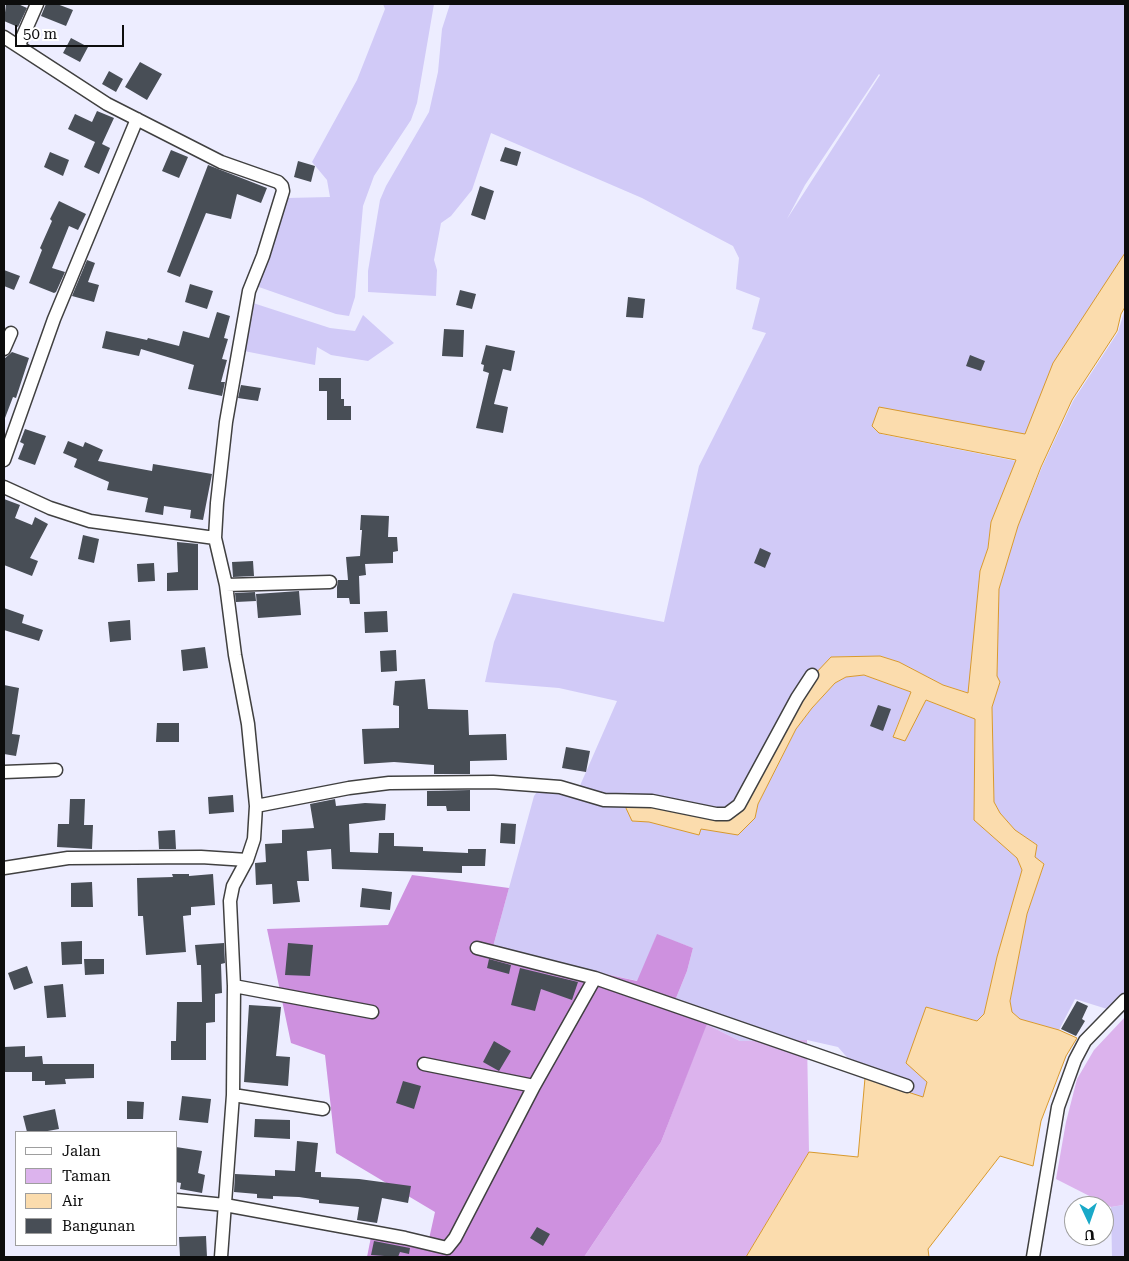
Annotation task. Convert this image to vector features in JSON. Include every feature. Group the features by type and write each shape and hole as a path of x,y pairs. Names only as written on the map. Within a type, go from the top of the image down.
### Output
{"street":[{"path":"19,45 37,4"},
{"path":"4,37 107,104 221,162 278,182 284,191 263,256 249,291 226,422 217,502 215,538 226,585 235,655 248,724 256,806 254,838 247,860 233,886 230,901 234,986 233,1095 221,1257"},
{"path":"4,460 54,319 136,119"},
{"path":"4,349 11,333"},
{"path":"4,487 50,508 90,522 215,538"},
{"path":"226,585 330,582"},
{"path":"256,806 349,788 389,783 493,782 560,787 604,800 652,801 716,814 727,814 739,805 797,698 812,675"},
{"path":"4,772 56,770"},
{"path":"4,868 68,858 247,860"},
{"path":"477,948 595,978 907,1086"},
{"path":"178,1200 225,1205 405,1238 445,1252 455,1238 534,1086 595,978"},
{"path":"234,986 372,1012"},
{"path":"1033,1257 1058,1107 1066,1084 1075,1060 1086,1040 1125,1000"},
{"path":"424,1064 534,1086"},
{"path":"233,1095 323,1108"}],"shaded area":[{"path":"383,4 434,4 417,103 411,120 374,176 363,206 355,297 349,316 336,314 256,286 287,198 330,197 327,180 312,162 357,80 385,9"},
{"path":"450,4 1125,4 1125,256 1026,435 873,427 881,434 1016,461 991,522 988,548 980,571 969,693 943,685 899,662 880,656 831,657 737,810 633,821 649,821 699,835 701,829 755,818 758,804 796,729 835,683 846,677 864,675 911,692 893,736 904,741 926,700 975,719 974,820 1017,858 1022,870 997,957 984,1014 978,1021 926,1007 927,1082 923,1098 865,1078 838,1047 807,1040 740,1041 706,1024 710,1017 674,1003 687,971 693,948 657,935 638,981 578,968 491,954 534,796 539,789 575,797 617,701 559,688 485,682 494,642 513,593 664,622 699,466 766,333 752,329 760,298 736,289 739,258 733,246 642,198 491,133 472,190 451,216 441,223 434,260 437,270 436,296 368,292 368,271 380,200 386,186 429,112 438,72 442,29","holes":["880,75 787,219 805,185"]},
{"path":"250,302 330,328 355,331 363,315 394,343 368,361 331,355 317,347 315,365 244,351"},
{"path":"1125,309 1125,993 1107,1009 1075,999 1059,1030 1020,1019 1012,1012 1010,1001 1027,914 1044,864 1034,857 1037,845 1015,830 1000,813 994,802 992,707 1000,682 997,677 999,589 1018,526 1042,467 1073,401 1118,332"},
{"path":"412,875 509,888 491,954 578,968 637,981 657,934 693,948 687,971 674,1003 710,1016 661,1142 584,1257 367,1257 372,1232 429,1239 435,1212 336,1153 325,1055 291,1043 267,929 388,925"},
{"path":"1125,1195 1125,1257 1112,1257 1112,1246 1114,1246 1114,1206 1123,1205"}],"green space":[{"path":"1125,1017 1125,1195 1123,1205 1114,1206 1114,1196 1089,1196 1056,1179 1066,1122 1077,1079 1094,1050"},
{"path":"706,1024 740,1041 807,1040 809,1152 746,1257 584,1257 661,1142"}],"water":[{"path":"1125,253 1125,307 1121,314 1117,331 1072,400 1041,467 1018,526 999,589 997,676 1000,682 992,707 994,802 1000,813 1015,830 1037,845 1035,857 1044,864 1027,914 1010,1001 1012,1012 1020,1019 1059,1030 1077,1038 1066,1056 1041,1121 1033,1166 1000,1156 928,1249 929,1257 746,1257 809,1152 858,1157 865,1078 923,1097 927,1082 906,1063 926,1007 977,1021 984,1014 997,957 1022,870 1017,858 974,820 975,719 926,700 905,741 893,737 911,692 864,675 846,677 835,683 812,708 796,729 758,804 755,818 738,835 701,829 699,835 649,822 632,821 625,806 638,803 731,818 814,675 831,657 880,656 899,662 943,685 968,693 980,571 988,548 991,522 1016,460 879,433 872,426 879,407 1025,434 1053,363"}],"building":[{"path":"6,4 18,4 27,8 18,27 4,21"},
{"path":"46,4 57,4 73,10 66,26 41,16"},
{"path":"71,38 88,47 80,62 63,53"},
{"path":"140,62 162,74 147,100 125,87"},
{"path":"109,71 123,79 116,92 102,84"},
{"path":"97,111 114,118 102,144 110,148 99,174 84,167 95,142 68,129 75,114 92,122"},
{"path":"505,147 521,152 517,166 500,161"},
{"path":"171,150 188,157 179,178 162,171"},
{"path":"50,152 69,160 63,176 44,167"},
{"path":"298,161 315,166 311,182 294,177"},
{"path":"208,165 267,188 261,203 237,194 231,219 206,213 180,277 167,272"},
{"path":"480,186 494,191 485,220 471,215"},
{"path":"59,201 86,214 78,230 69,226 52,268 65,272 54,293 29,283 42,250 40,248 52,221 50,219"},
{"path":"87,260 95,263 88,282 99,285 94,302 72,296"},
{"path":"4,270 20,276 14,290 4,286"},
{"path":"190,284 213,291 207,309 185,302"},
{"path":"460,290 476,294 472,309 456,305"},
{"path":"628,297 645,299 643,318 626,317"},
{"path":"217,312 230,316 224,338 228,339 222,359 227,360 221,382 225,382 222,396 188,389 194,365 141,349 139,356 102,348 106,331 147,340 148,338 179,346 183,331 209,338"},
{"path":"444,329 464,330 463,357 442,356"},
{"path":"486,345 515,351 511,371 503,369 494,404 508,407 503,433 476,428 489,373 483,371 484,365 481,364"},
{"path":"12,352 29,358 16,398 13,397 5,418 4,359"},
{"path":"970,355 985,361 981,371 966,366"},
{"path":"319,378 341,378 341,399 344,399 344,406 351,406 351,420 327,420 327,391 319,391"},
{"path":"241,385 261,388 258,401 238,398"},
{"path":"25,429 46,436 35,465 18,459 24,444 20,442"},
{"path":"68,441 83,447 85,442 103,450 98,461 152,471 153,464 212,474 203,520 190,518 191,510 164,506 163,515 145,512 148,498 107,490 109,482 74,467 77,459 63,453"},
{"path":"4,499 20,505 15,518 32,525 35,517 48,524 30,558 38,561 32,576 4,565"},
{"path":"361,515 389,516 388,537 397,537 398,551 393,552 393,563 365,564 366,575 359,576 360,604 350,604 349,598 337,598 337,587 338,580 348,580 346,557 360,556"},
{"path":"83,535 99,539 94,563 78,559"},
{"path":"177,542 198,544 198,590 167,591 167,573 178,572"},
{"path":"760,548 771,553 765,568 754,563"},
{"path":"253,561 254,576 233,577 232,562"},
{"path":"154,563 155,581 138,582 137,564"},
{"path":"299,591 301,615 258,618 256,594"},
{"path":"255,592 256,601 236,602 235,593"},
{"path":"4,608 24,615 22,623 43,630 39,641 4,630"},
{"path":"387,611 388,632 365,633 364,612"},
{"path":"130,620 131,640 110,642 108,622"},
{"path":"205,647 208,668 183,671 181,650"},
{"path":"396,650 397,671 381,672 380,651"},
{"path":"425,679 428,709 468,710 469,735 506,734 507,760 470,761 470,774 434,774 434,765 394,762 364,764 362,729 399,728 399,706 393,705 395,681"},
{"path":"4,685 19,688 12,734 20,735 16,756 4,754"},
{"path":"878,705 891,709 883,731 870,726"},
{"path":"157,723 179,723 179,742 156,742"},
{"path":"566,747 590,751 586,772 562,768"},
{"path":"470,790 470,811 447,811 446,806 427,806 427,791"},
{"path":"233,795 234,812 209,814 208,797"},
{"path":"70,799 85,799 84,825 93,825 92,849 57,847 58,824 69,824"},
{"path":"335,799 336,806 365,803 386,804 385,820 349,824 350,852 378,853 379,833 394,833 394,846 423,847 423,851 468,853 468,849 486,849 485,866 462,866 462,873 332,869 331,849 307,851 309,881 297,881 300,902 273,904 272,884 256,885 255,863 266,862 265,844 282,843 282,830 314,828 310,804"},
{"path":"501,823 516,824 515,844 500,843"},
{"path":"175,830 176,849 159,849 158,831"},
{"path":"172,874 189,874 189,876 213,874 215,905 191,907 191,915 183,916 186,952 146,955 143,916 138,916 137,878 173,877"},
{"path":"92,882 93,907 71,907 71,883"},
{"path":"362,888 392,892 390,910 360,907"},
{"path":"82,941 82,964 62,965 61,942"},
{"path":"224,943 225,963 221,964 222,993 215,994 215,1022 206,1023 206,1060 171,1060 171,1041 176,1041 177,1002 202,1002 201,965 197,965 195,945"},
{"path":"288,943 313,945 310,976 285,975"},
{"path":"84,959 104,959 104,974 85,975"},
{"path":"489,959 511,965 509,974 487,968"},
{"path":"27,966 33,983 14,990 8,973"},
{"path":"520,968 578,982 572,1000 541,989 535,1011 511,1005"},
{"path":"63,984 66,1017 47,1018 44,986"},
{"path":"1077,1001 1088,1006 1082,1019 1085,1021 1076,1036 1061,1029"},
{"path":"249,1005 281,1007 276,1056 290,1057 288,1086 244,1082"},
{"path":"494,1041 511,1051 499,1071 483,1062"},
{"path":"25,1046 25,1057 42,1056 43,1064 94,1064 94,1078 65,1079 66,1084 45,1085 45,1081 32,1081 32,1072 4,1072 4,1047"},
{"path":"403,1081 421,1086 414,1109 396,1103"},
{"path":"182,1096 211,1099 208,1123 179,1120"},
{"path":"127,1101 144,1102 143,1119 127,1119"},
{"path":"55,1109 59,1129 27,1131 23,1116"},
{"path":"255,1119 290,1120 290,1139 254,1137"},
{"path":"297,1141 318,1143 315,1172 321,1172 321,1177 359,1179 411,1186 408,1203 382,1198 377,1223 357,1220 359,1207 319,1203 319,1200 299,1197 273,1196 273,1199 257,1198 257,1194 234,1192 235,1174 275,1176 275,1170 295,1171"},
{"path":"178,1147 202,1151 198,1173 205,1175 202,1193 180,1189 181,1183 178,1182"},
{"path":"537,1227 550,1234 543,1246 530,1238"},
{"path":"206,1236 207,1257 180,1257 179,1237"},
{"path":"374,1241 410,1248 409,1254 400,1252 398,1257 371,1255"}]}
